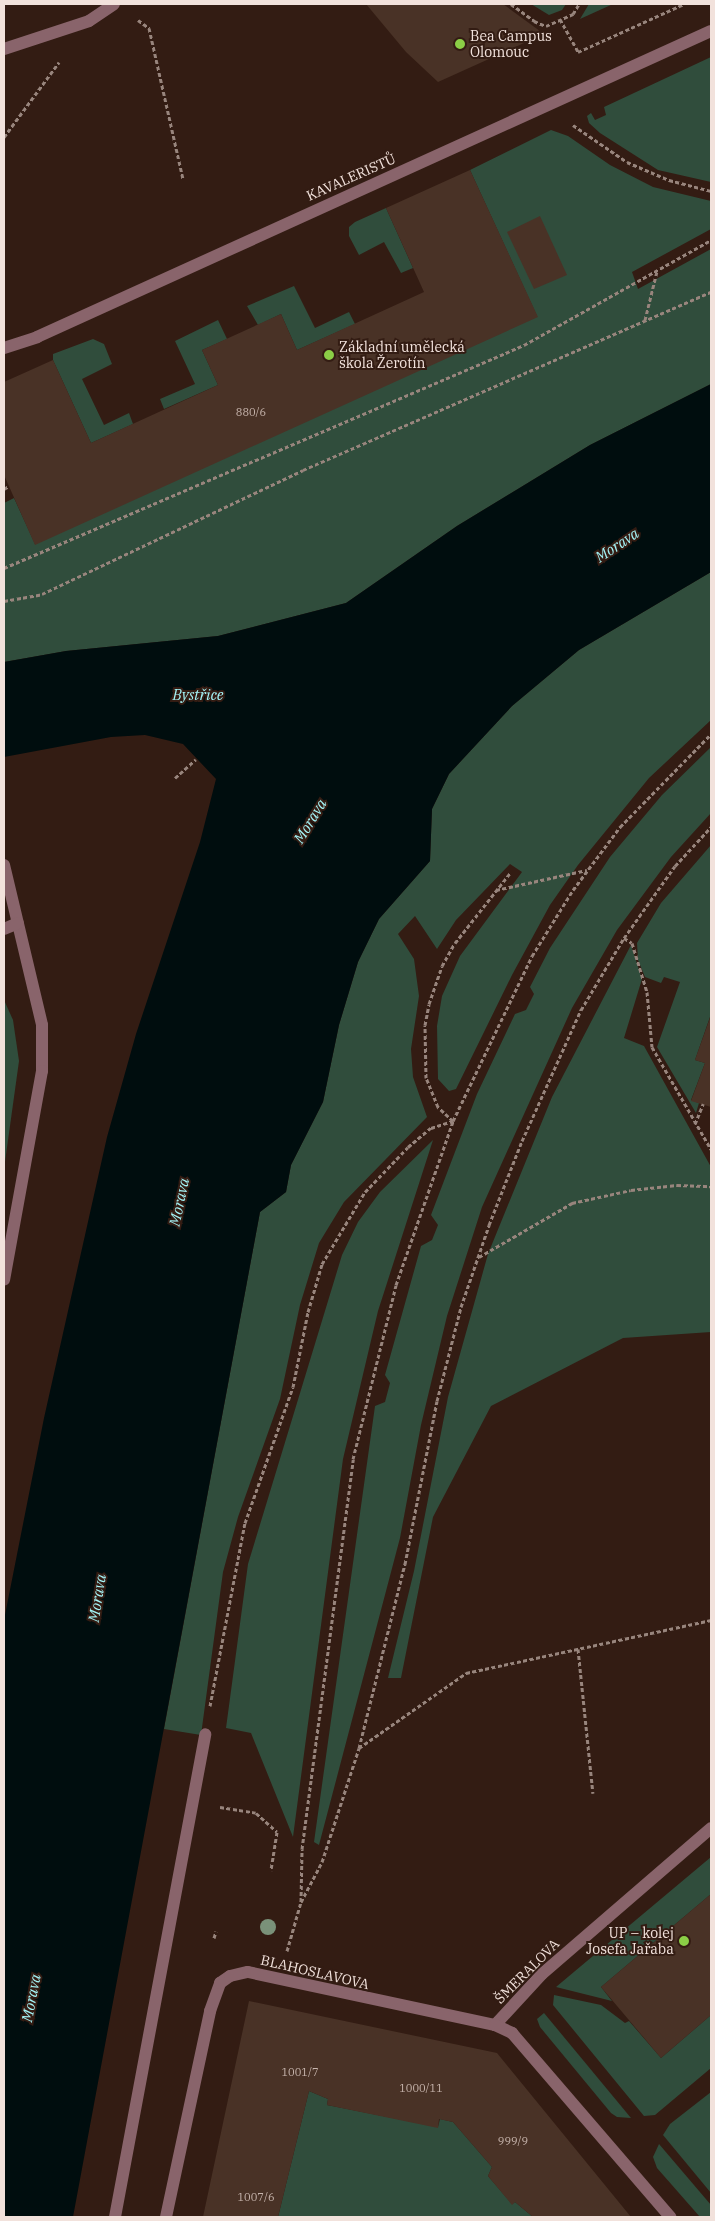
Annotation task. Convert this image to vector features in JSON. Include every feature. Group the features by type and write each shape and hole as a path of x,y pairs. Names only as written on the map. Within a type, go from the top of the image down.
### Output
{"street":[{"path":"4,49 90,21 114,4"},
{"name":"KAVALERISTŮ","path":"4,348 38,337 711,31"},
{"path":"4,865 42,1025 42,1071 4,1280"},
{"path":"4,929 18,924"},
{"path":"115,2217 206,1734"},
{"name":"ŠMERALOVA","path":"670,2217 526,2048 512,2033 495,2024 542,1974 711,1828"},
{"name":"BLAHOSLAVOVA","path":"166,2217 210,2011 220,1983 230,1976 248,1972 495,2024"}],"path":[{"path":"511,4 534,22 546,26 573,14 579,4"},
{"path":"560,19 578,52 684,4"},
{"path":"134,16 149,28 183,179"},
{"path":"4,136 61,59"},
{"path":"550,104 580,132 627,162 669,180 711,190"},
{"path":"4,568 524,345 711,240"},
{"path":"645,321 657,271"},
{"path":"4,601 42,594 303,470 711,292"},
{"path":"4,489 9,486"},
{"path":"301,1902 302,1849 353,1460 396,1285 454,1121 532,956 588,870 620,827 711,734"},
{"path":"175,778 196,759"},
{"path":"279,1978 301,1902 322,1862 359,1748 405,1564 437,1402 461,1307 478,1257 522,1141 581,1010 624,938 675,866 711,827"},
{"path":"496,890 588,870"},
{"path":"454,1121 438,1108 428,1086 425,1025 442,966 455,943 510,873"},
{"path":"624,938 632,944 647,992 652,1047 711,1149"},
{"path":"695,1124 703,1104"},
{"path":"206,1734 245,1523 294,1387 308,1312 322,1264 365,1192 408,1147 431,1128 454,1121"},
{"path":"478,1257 572,1203 631,1190 677,1185 711,1186"},
{"path":"359,1748 466,1673 711,1620"},
{"path":"578,1649 593,1793"},
{"path":"192,1802 256,1813 277,1832 271,1872"},
{"path":"214,1938 216,1931"}],"green space":[{"path":"531,4 566,4 562,10 549,15"},
{"path":"589,4 613,4 580,19"},
{"path":"711,57 711,182 658,170 600,133 589,123 587,116 591,113 595,120 606,115 604,107"},
{"path":"551,130 568,136 610,165 653,187 711,201 711,229 632,272 638,289 711,249 711,384 590,445 457,526 346,603 218,636 66,651 4,662 4,503 14,498 35,544 537,316 470,170"},
{"path":"386,208 413,268 401,273 384,242 359,255 349,236 349,227 355,222"},
{"path":"294,286 315,328 349,312 355,324 297,350 281,314 258,325 247,306"},
{"path":"218,320 227,339 202,350 218,385 164,409 160,399 195,384 175,341"},
{"path":"93,339 104,344 112,364 82,379 104,425 129,413 133,424 91,443 53,360 53,354"},
{"path":"711,572 711,720 649,778 578,865 550,905 512,975 456,1089 449,1091 438,1079 437,1026 442,996 460,956 522,872 510,864 456,920 437,949 415,916 398,934 414,959 419,996 411,1049 413,1077 427,1117 344,1202 319,1243 300,1305 280,1399 238,1517 223,1572 201,1735 164,1729 260,1212 286,1192 291,1165 323,1102 339,1025 358,962 379,919 430,861 432,809 449,774 512,706 579,650"},
{"path":"711,747 711,813 671,857 617,930 572,1008 482,1207 447,1316 421,1425 400,1538 319,1845 314,1842 375,1406 385,1402 390,1383 385,1375 421,1246 432,1240 438,1225 431,1215 477,1094 515,1014 526,1010 534,994 530,987 550,948 610,857 662,795"},
{"path":"711,845 711,1014 695,1060 705,1063 691,1100 699,1103 696,1113 657,1047 680,982 664,977 661,983 645,977 638,960 637,943 661,903"},
{"path":"631,945 642,979 624,1038 644,1046 711,1167 711,1332 623,1338 491,1406 433,1517 401,1678 388,1678 414,1571 448,1397 488,1254 552,1097"},
{"path":"4,1000 13,1020 19,1061 4,1169"},
{"path":"433,1140 378,1311 343,1459 293,1837 251,1733 226,1728 248,1564 342,1255 358,1222 380,1192"},
{"path":"711,1857 711,1894 601,1987 612,2001 556,1987"},
{"path":"554,1995 601,2005 625,2023 629,2021 661,2058 711,2015 711,2068 655,2115 644,2116 553,2005"},
{"path":"544,2013 631,2118 617,2117 611,2113 540,2027 537,2019"},
{"path":"309,2091 328,2099 327,2105 438,2127 440,2119 453,2122 492,2167 488,2176 512,2204 515,2202 533,2217 278,2217"},
{"path":"711,2092 711,2193 663,2135 670,2124"},
{"path":"659,2144 711,2205 711,2217 700,2217 657,2168 653,2157"}],"water":[{"path":"711,384 711,572 579,650 512,706 449,774 432,809 430,861 379,919 358,962 339,1025 323,1102 291,1165 286,1192 260,1212 73,2217 4,2217 4,1620 44,1418 107,1137 136,1034 200,842 216,779 183,744 145,735 111,737 4,757 4,662 66,651 218,636 346,603 457,526 590,445"}],"building":[{"name":"Bea Campus Olomouc","path":"366,4 503,4 544,34 438,82 406,52"},
{"name":"Základní umělecká škola Žerotín","path":"470,170 538,317 35,545 4,475 4,382 53,360 91,443 218,385 202,350 281,314 297,350 424,292 386,208"},
{"path":"540,216 567,275 534,289 507,232"},
{"path":"711,1015 711,1107 691,1101 705,1063 695,1060"},
{"name":"UP – kolej Josefa Jařaba","path":"711,1894 711,2015 661,2058 601,1987"},
{"path":"249,2001 497,2053 631,2217 533,2217 515,2202 512,2205 488,2176 492,2167 453,2122 439,2119 438,2128 327,2105 328,2099 309,2091 278,2217 203,2217"}],"place":[{"name":"Bea Campus Olomouc","path":"460,44"},
{"name":"Základní umělecká škola Žerotín","path":"329,355"},
{"name":"UP – kolej Josefa Jařaba","path":"684,1941"}],"water label":[{"name":"Morava","path":"617,545"},
{"name":"Bystřice","path":"198,695"},
{"name":"Morava","path":"310,821"},
{"name":"Morava","path":"179,1202"},
{"name":"Morava","path":"97,1598"},
{"name":"Morava","path":"31,1998"}]}
